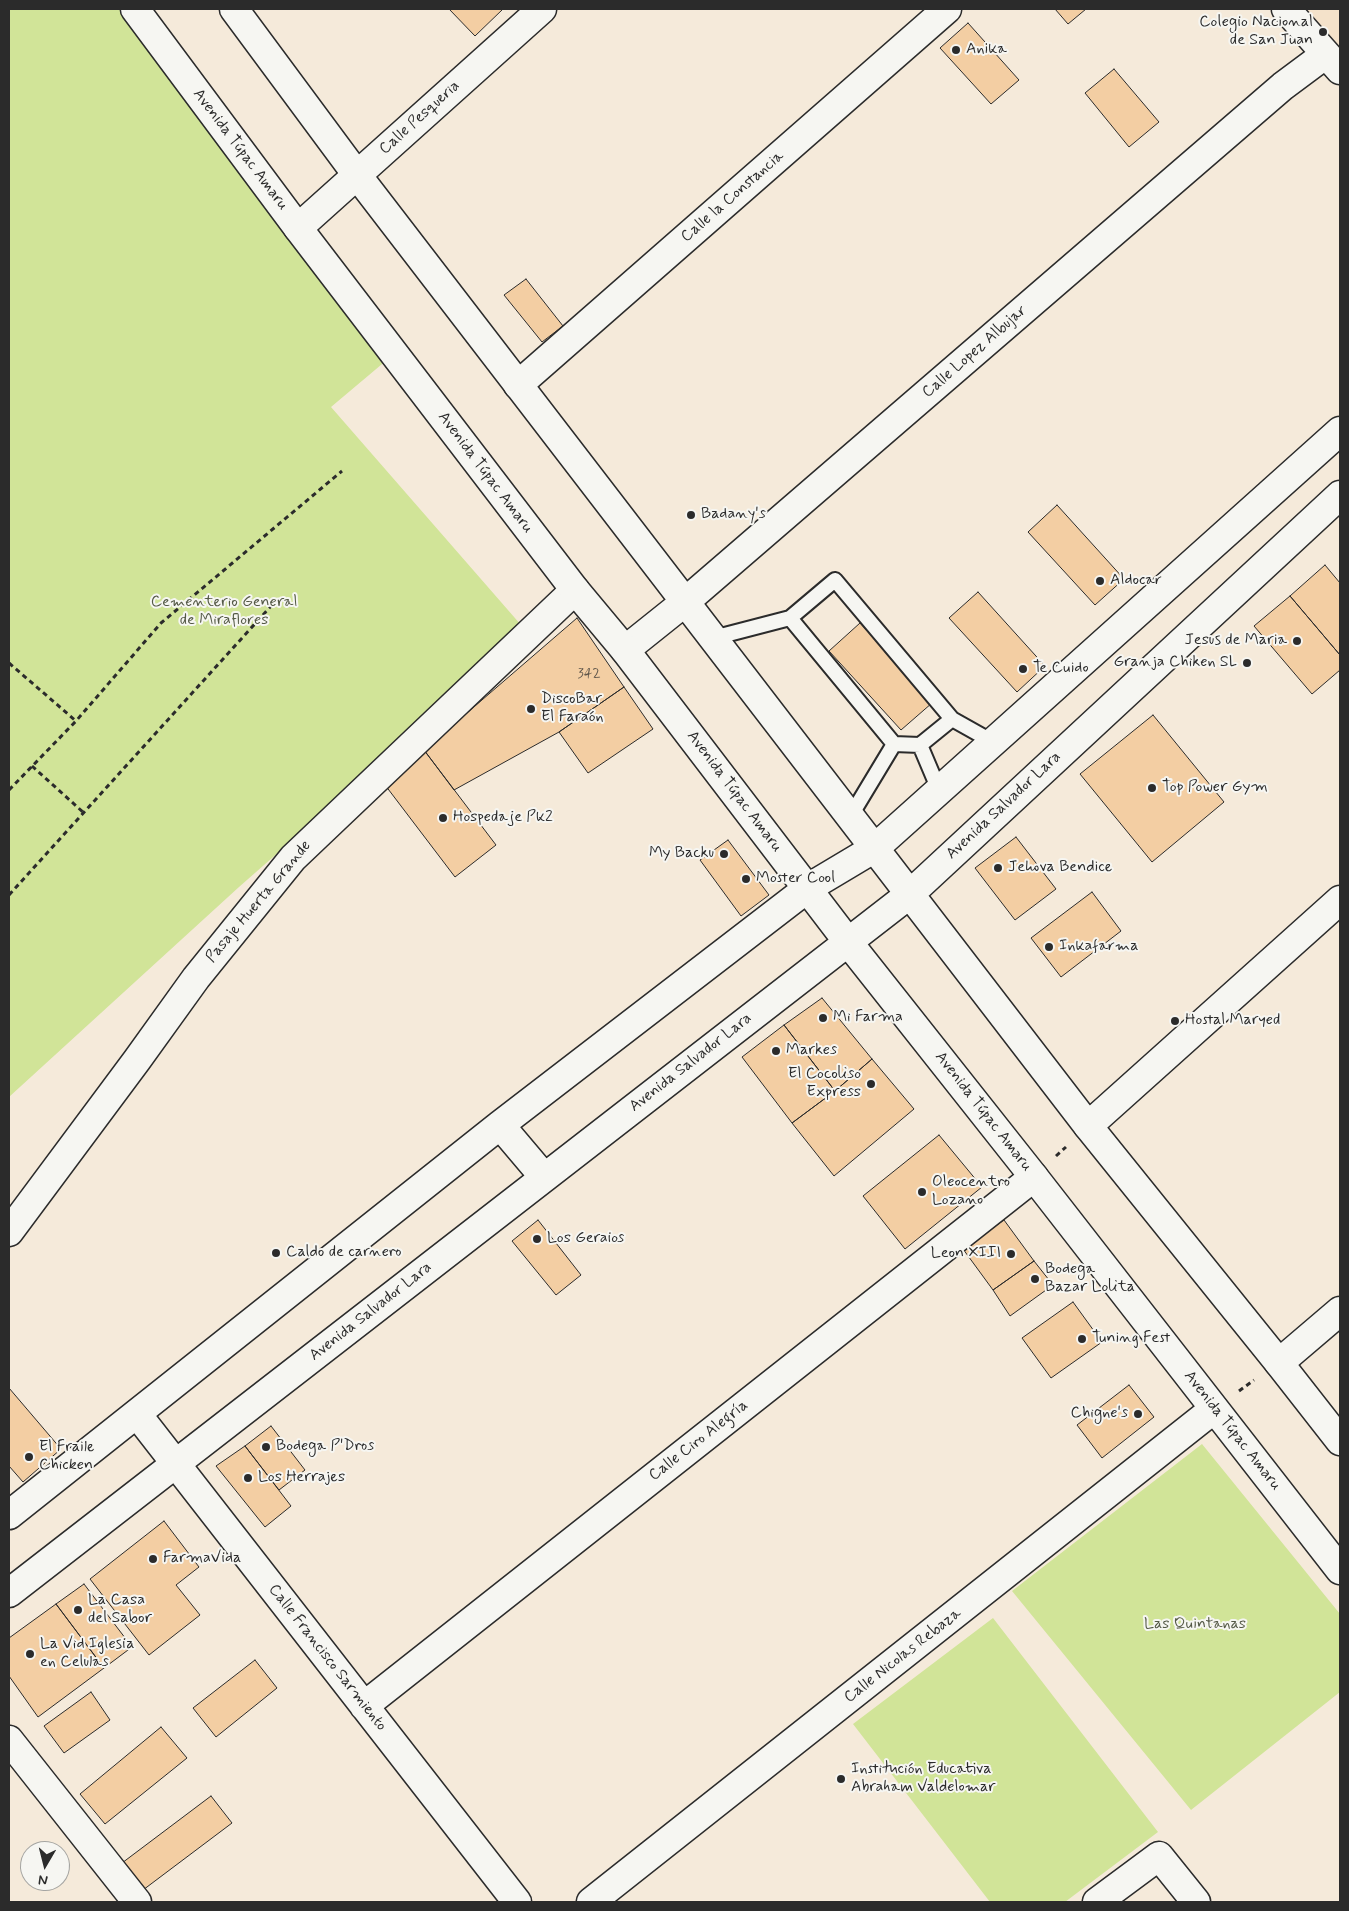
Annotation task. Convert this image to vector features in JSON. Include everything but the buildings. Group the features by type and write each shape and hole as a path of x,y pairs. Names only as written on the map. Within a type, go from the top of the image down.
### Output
{"street":[{"name":"Avenida Túpac Amaru","path":"135,9 298,228 575,590 625,650 848,942 1340,1570"},
{"path":"234,9 356,175 1088,1126 1279,1362 1340,1441"},
{"name":"Calle Pesqueria","path":"298,228 542,9"},
{"name":"Calle la Constancia","path":"518,386 948,9"},
{"path":"1286,9 1333,62"},
{"name":"Calle Lopez Albujar","path":"625,650 685,602 1283,86 1333,62"},
{"path":"9,1515 500,1125 808,888 875,848 1340,431"},
{"name":"Avenida Salvador Lara","path":"9,1593 544,1176 910,894 1340,495"},
{"name":"Pasaje Huerta Grande","path":"9,1232 196,978 292,858 575,590"},
{"path":"1088,1126 1340,900"},
{"path":"500,1125 544,1176"},
{"name":"Calle Ciro Alegría","path":"364,1706 1034,1177"},
{"path":"1279,1362 1340,1311"},
{"name":"Calle Nicolas Rebaza","path":"591,1902 1214,1409"},
{"name":"Calle Francisco Sarmiento","path":"137,1414 517,1902"},
{"path":"9,1740 137,1902"},
{"path":"1097,1902 1158,1856 1196,1902"}],"lane":[{"path":"713,638 790,618 835,580 952,719 993,742"},
{"path":"790,618 894,744 920,745 952,719"},
{"path":"850,817 894,744"},
{"path":"920,745 938,790"}],"path":[{"path":"9,790 76,721 161,623 342,470"},
{"path":"9,895 272,605"},
{"path":"9,663 76,721"},
{"path":"32,766 84,813"},
{"path":"1034,1177 1088,1126"},
{"path":"1214,1409 1279,1362"}],"shaded area":[{"name":"Colegio Nacional de San Juan","path":"1286,9 1340,9 1340,70"}],"green space":[{"name":"Cementerio General de Miraflores","path":"9,9 122,9 394,354 331,407 528,633 239,887 9,1097"},
{"name":"Las Quintanas","path":"1202,1444 1340,1614 1340,1692 1191,1810 1012,1591"},
{"path":"993,1618 1158,1832 1065,1902 990,1902 853,1724"}],"place":[{"name":"Colegio Nacional de San Juan","path":"1323,32"},
{"name":"Anika","path":"956,50"},
{"name":"Badany's","path":"691,515"},
{"name":"Aldocar","path":"1100,581"},
{"name":"Jesus de Maria","path":"1297,641"},
{"name":"Granja Chiken SL","path":"1247,663"},
{"name":"Te Cuido","path":"1023,669"},
{"name":"DiscoBar El Faraón","path":"531,709"},
{"name":"Top Power Gym","path":"1152,788"},
{"name":"Hospedaje Pk2","path":"443,818"},
{"name":"My Backu","path":"724,854"},
{"name":"Jehova Bendice","path":"998,868"},
{"name":"Moster Cool","path":"746,879"},
{"name":"Inkafarma","path":"1049,947"},
{"name":"Mi Farma","path":"823,1018"},
{"name":"Hostal Maryed","path":"1175,1021"},
{"name":"Markes","path":"776,1051"},
{"name":"El Cocoliso Express","path":"871,1084"},
{"name":"Oleocentro Lozano","path":"922,1192"},
{"name":"Los Geraios","path":"537,1239"},
{"name":"Caldo de carnero","path":"276,1253"},
{"name":"Leon XIII","path":"1011,1254"},
{"name":"Bodega Bazar Lolita","path":"1035,1279"},
{"name":"Tuning Fest","path":"1082,1339"},
{"name":"Chigne's","path":"1138,1414"},
{"name":"Bodega P'Dros","path":"266,1447"},
{"name":"El Fraile Chicken","path":"29,1457"},
{"name":"Los Herrajes","path":"248,1478"},
{"name":"FarmaVida","path":"153,1559"},
{"name":"La Casa del Sabor","path":"78,1610"},
{"name":"La Vid Iglesia en Celulas","path":"30,1654"},
{"name":"Institución Educativa Abraham Valdelomar","path":"841,1779"}]}
